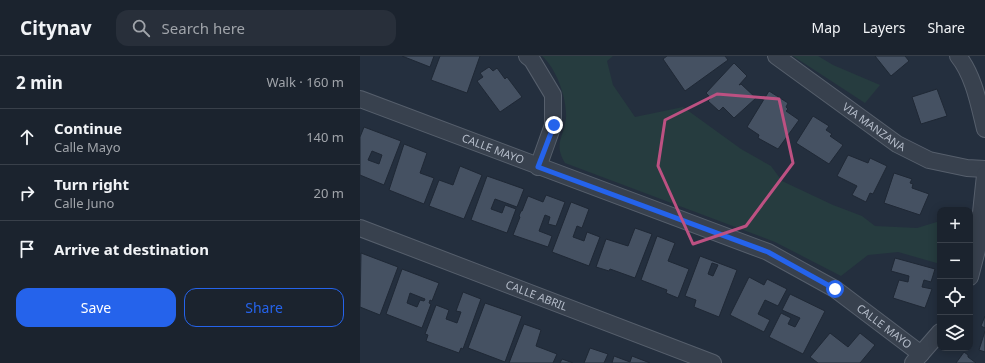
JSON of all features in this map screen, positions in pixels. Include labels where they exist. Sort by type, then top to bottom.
[{"type":"street","points":[[527,56],[532,60],[553,95],[554,125],[538,167]]},
{"type":"street","name":"VIA MANZANA","points":[[776,56],[897,144],[929,160],[967,168],[985,169]]},
{"type":"street","points":[[958,56],[964,63],[977,97],[985,129]]},
{"type":"street","name":"CALLE MAYO","points":[[360,99],[768,252],[835,289],[917,358]]},
{"type":"street","points":[[973,265],[977,250],[985,176]]},
{"type":"street","name":"CALLE ABRIL","points":[[360,228],[713,363]]},
{"type":"street","points":[[917,358],[937,335]]},
{"type":"highlighted area","points":[[717,94],[779,99],[793,163],[746,226],[693,244],[658,166],[665,120]]},
{"type":"green space","points":[[542,56],[613,56],[607,61],[613,85],[635,117],[683,107],[741,149],[771,166],[782,181],[833,205],[862,216],[875,226],[917,228],[937,222],[937,263],[898,252],[868,255],[841,276],[775,242],[565,163],[560,150],[560,140],[566,118],[565,102],[556,76]]},
{"type":"green space","points":[[793,56],[818,56],[833,65],[880,85],[865,103]]},
{"type":"building","points":[[402,56],[434,56],[430,67]]},
{"type":"building","points":[[440,56],[480,56],[467,93],[431,80]]},
{"type":"building","points":[[667,56],[725,56],[728,60],[685,91],[663,59]]},
{"type":"building","points":[[875,56],[905,56],[909,61],[891,76]]},
{"type":"building","points":[[734,63],[747,76],[739,85],[741,84],[756,98],[734,118],[723,107],[719,111],[708,101],[711,98],[706,93]]},
{"type":"building","points":[[489,67],[493,71],[497,68],[505,79],[507,77],[522,97],[500,112],[477,81],[483,77],[480,73]]},
{"type":"building","points":[[937,89],[947,116],[921,124],[912,97]]},
{"type":"building","points":[[769,91],[788,103],[786,107],[788,109],[786,111],[799,120],[778,149],[758,138],[759,135],[747,127]]},
{"type":"building","points":[[813,116],[829,126],[826,130],[832,134],[830,136],[843,145],[829,164],[796,143]]},
{"type":"building","points":[[364,127],[401,141],[384,185],[360,175],[360,137]],"holes":[[[372,151],[382,155],[379,164],[368,160]]]},
{"type":"building","points":[[404,144],[427,153],[420,173],[434,178],[424,204],[389,190]]},
{"type":"building","points":[[848,155],[868,163],[870,158],[887,166],[873,194],[870,193],[866,202],[852,195],[857,186],[837,176]]},
{"type":"building","points":[[460,166],[482,175],[464,219],[429,206],[439,180],[453,185]]},
{"type":"building","points":[[894,173],[912,179],[910,183],[913,184],[912,188],[929,194],[920,215],[884,203]]},
{"type":"building","points":[[487,176],[524,189],[517,207],[495,199],[491,209],[502,213],[505,205],[516,209],[507,233],[471,220]]},
{"type":"building","points":[[546,195],[565,202],[556,226],[548,224],[550,217],[545,215],[539,231],[552,236],[548,247],[513,235],[520,217],[519,216],[528,196],[543,202]]},
{"type":"building","points":[[571,202],[589,209],[582,228],[577,226],[573,237],[584,241],[587,232],[600,237],[589,266],[552,252]]},
{"type":"building","points":[[635,228],[652,234],[635,278],[610,269],[609,271],[596,267],[606,239],[628,246]]},
{"type":"building","points":[[657,236],[675,243],[668,261],[689,269],[678,298],[666,293],[667,290],[641,280]]},
{"type":"building","points":[[361,253],[398,267],[380,315],[360,307]]},
{"type":"building","points":[[700,256],[737,270],[719,317],[694,307],[696,300],[685,296]],"holes":[[[712,263],[718,265],[713,276],[708,274]]]},
{"type":"building","points":[[895,258],[935,269],[931,282],[924,280],[922,287],[932,289],[925,308],[893,298],[899,280],[908,282],[909,276],[891,271]]},
{"type":"building","points":[[402,269],[439,283],[432,301],[430,300],[429,303],[431,304],[422,328],[386,314]],"holes":[[[410,293],[425,299],[424,301],[420,300],[417,307],[407,303]]]},
{"type":"building","points":[[749,277],[764,285],[767,279],[787,289],[778,306],[765,300],[758,314],[770,320],[764,332],[730,315]]},
{"type":"building","points":[[463,292],[481,299],[463,349],[461,348],[459,353],[426,341],[428,335],[425,334],[436,305],[449,310],[446,319],[457,323],[461,312],[456,311]]},
{"type":"building","points":[[790,294],[825,311],[803,354],[769,337],[781,313],[791,318],[788,324],[795,327],[800,318],[782,310]]},
{"type":"building","points":[[485,303],[522,316],[505,362],[468,348]]},
{"type":"building","points":[[985,316],[985,328],[981,326]]},
{"type":"building","points":[[524,324],[541,330],[536,346],[557,354],[553,363],[509,363]]},
{"type":"building","points":[[985,331],[985,352],[979,350]]},
{"type":"building","points":[[830,333],[848,347],[860,333],[875,345],[860,363],[818,363],[810,357]]},
{"type":"building","points":[[590,348],[608,354],[604,363],[584,363]]},
{"type":"building","points":[[964,352],[968,355],[968,357],[976,363],[956,363]]},
{"type":"building","points":[[614,356],[630,362],[632,356],[650,363],[612,363]]},
{"type":"building","points":[[562,359],[573,363],[560,363]]},
{"type":"route","points":[[554,125],[538,167],[768,252],[835,289]]}]
